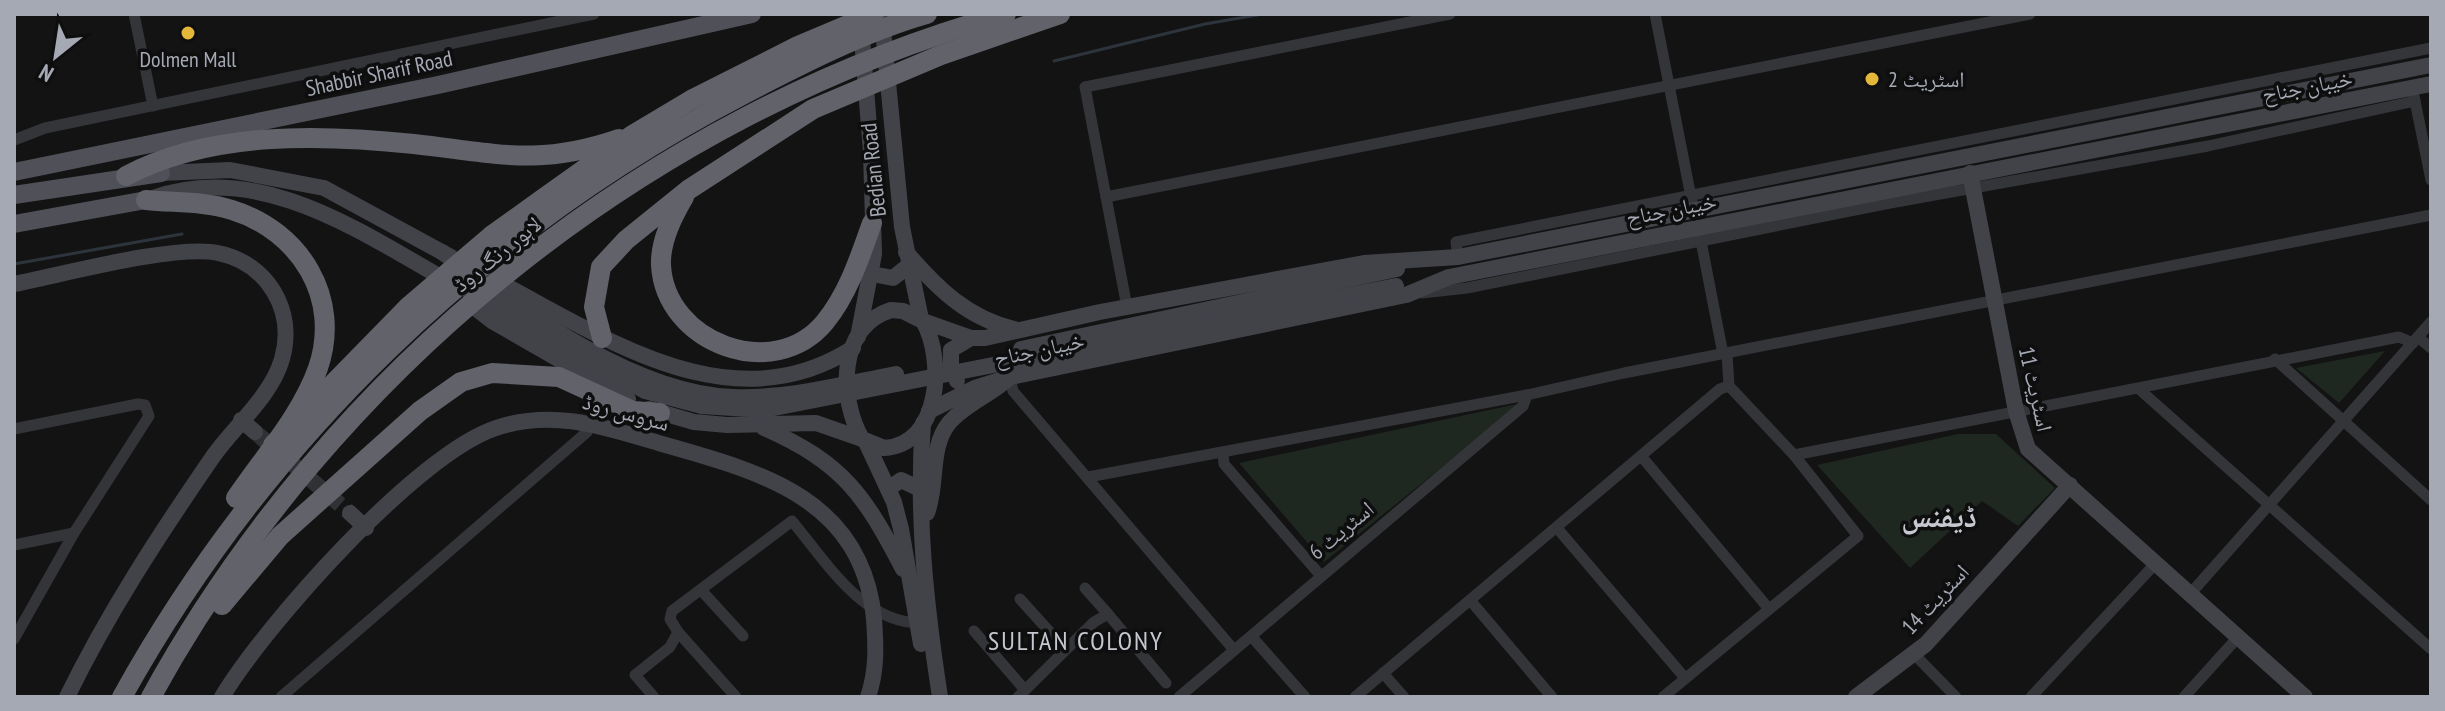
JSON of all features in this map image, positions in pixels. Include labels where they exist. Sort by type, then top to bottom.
[{"type":"highway","points":[[501,239],[634,134],[730,79],[806,53],[874,14]]},
{"type":"highway","name":"لاہور رنگ روڈ","points":[[152,697],[207,605],[286,492],[357,414],[439,334],[532,254],[703,137],[821,82],[931,36],[1006,14]]},
{"type":"highway","points":[[602,338],[594,307],[601,267],[626,240],[688,190],[813,109],[941,55],[1060,14]]},
{"type":"highway","name":"لاہور رنگ روڈ","points":[[122,697],[211,551],[258,489],[414,313],[501,239],[806,53],[924,15]]},
{"type":"highway","points":[[126,176],[146,165],[223,146],[316,136],[517,158],[568,154],[634,134]]},
{"type":"highway","points":[[161,173],[210,157],[351,139]]},
{"type":"highway","points":[[688,190],[663,245],[661,263],[667,293],[679,313],[699,333],[747,353],[794,345],[825,322],[849,284],[872,223]]},
{"type":"highway","points":[[146,200],[195,202],[247,215],[294,248],[315,278],[324,307],[323,351],[306,393],[224,516],[211,551]]},
{"type":"highway","points":[[273,445],[414,313]]},
{"type":"highway","points":[[152,697],[238,583],[280,536],[447,390],[477,376],[509,372],[559,377],[633,411],[660,413]]},
{"type":"main road","name":"Shabbir Sharif Road","points":[[14,172],[423,88],[750,14]]},
{"type":"main road","name":"Bedian Road","points":[[855,345],[872,274],[871,152],[860,14]]},
{"type":"main road","name":"Bedian Road","points":[[881,14],[906,259],[922,320]]},
{"type":"main road","name":"خیبان جناح","points":[[928,409],[1007,378],[1406,295],[1449,277],[1695,218],[2431,65]]},
{"type":"main road","name":"خیبان جناح","points":[[922,320],[971,338],[994,336],[1014,329],[1364,263],[1458,257],[1695,218],[1972,181],[2413,95],[2431,84]]},
{"type":"main road","points":[[14,195],[126,176],[230,170],[324,188],[602,338],[685,371],[756,378],[792,375],[823,366],[855,345]]},
{"type":"main road","name":"اسٹریٹ 11","points":[[1972,181],[2016,411],[2028,449],[2191,593]]},
{"type":"main road","points":[[14,224],[146,200],[174,191],[213,189],[281,198],[332,214],[632,386],[689,404],[740,410],[797,406],[1449,277]]},
{"type":"main road","points":[[14,284],[165,256],[216,252],[243,261],[265,277],[277,295],[286,335],[282,360],[260,399],[241,420],[148,554],[67,697]]},
{"type":"main road","points":[[442,252],[506,298],[636,373],[691,392],[733,397],[793,393],[951,364],[1458,257]]},
{"type":"main road","points":[[872,274],[893,278],[906,259],[950,299],[988,321],[1014,329]]},
{"type":"main road","points":[[421,267],[492,321],[614,392],[660,413],[708,423],[760,426],[816,423],[884,448],[898,446],[911,438],[928,409]]},
{"type":"main road","points":[[929,697],[923,623],[920,489],[936,365],[933,345],[922,320],[903,311],[887,311],[870,324],[855,345],[847,368],[850,411],[888,489],[901,529],[911,584],[923,623],[940,697]]},
{"type":"main road","points":[[922,521],[929,509],[938,448],[946,427],[959,414],[993,394],[1007,378],[995,375],[967,384],[958,382],[951,365],[953,346],[971,338]]},
{"type":"main road","points":[[756,378],[762,383],[828,374],[832,408],[827,413],[790,417],[777,425]]},
{"type":"main road","name":"سروس روڈ","points":[[222,697],[250,654],[310,583],[459,445],[481,433],[542,419],[589,423],[747,469],[797,493],[824,514],[847,541],[864,573],[873,608],[877,655],[868,697]]},
{"type":"main road","points":[[241,420],[255,432]]},
{"type":"main road","points":[[760,426],[803,446],[837,469],[874,516],[911,584]]},
{"type":"main road","points":[[888,489],[901,480],[920,489]]},
{"type":"main road","name":"اسٹریٹ 14","points":[[1856,697],[1914,654],[2070,485]]},
{"type":"main road","points":[[350,513],[366,528]]},
{"type":"main road","points":[[2191,593],[2305,697]]},
{"type":"street","points":[[134,14],[153,106]]},
{"type":"street","points":[[14,140],[45,128],[594,14]]},
{"type":"street","points":[[695,14],[722,21]]},
{"type":"street","points":[[1127,307],[1085,87],[1450,14]]},
{"type":"street","points":[[1655,14],[1725,353],[1729,386],[1794,455],[1858,536],[1663,697]]},
{"type":"street","points":[[1106,197],[2030,14]]},
{"type":"street","points":[[1406,295],[1467,288],[1695,218],[2431,48]]},
{"type":"street","points":[[2413,95],[2431,180]]},
{"type":"street","points":[[1088,477],[1527,395],[1725,353],[2431,215]]},
{"type":"street","points":[[2191,593],[2431,322]]},
{"type":"street","points":[[1794,455],[2399,337],[2431,348]]},
{"type":"street","points":[[2275,359],[2431,500]]},
{"type":"street","points":[[1007,378],[1013,391],[1234,650]]},
{"type":"street","points":[[1355,697],[1720,389],[1729,386]]},
{"type":"street","points":[[2139,389],[2431,649]]},
{"type":"street","name":"اسٹریٹ 6","points":[[1179,697],[1523,406],[1527,395]]},
{"type":"street","points":[[14,429],[145,405],[147,424],[74,533],[14,639]]},
{"type":"street","points":[[281,697],[587,432],[589,423]]},
{"type":"street","points":[[1223,454],[1224,464],[1321,576]]},
{"type":"street","points":[[1642,457],[1769,609]]},
{"type":"street","points":[[736,697],[678,632],[670,619],[672,611],[792,521],[849,590],[901,624],[923,623]]},
{"type":"street","points":[[1557,528],[1685,678]]},
{"type":"street","points":[[14,545],[74,533]]},
{"type":"street","points":[[2031,697],[2156,563]]},
{"type":"street","points":[[1085,588],[1166,683]]},
{"type":"street","points":[[701,590],[743,636]]},
{"type":"street","points":[[1020,599],[1065,649]]},
{"type":"street","points":[[1470,600],[1552,697]]},
{"type":"street","points":[[974,631],[1021,693],[1094,622],[1108,614]]},
{"type":"street","points":[[654,697],[635,675],[670,647],[678,632]]},
{"type":"street","points":[[2184,697],[2239,636]]},
{"type":"street","points":[[1252,637],[1305,697]]},
{"type":"street","points":[[1914,654],[1956,697]]},
{"type":"street","points":[[1383,673],[1404,697]]},
{"type":"shaded area","points":[[2385,351],[2339,403],[2296,368]]},
{"type":"shaded area","points":[[1522,403],[1324,562],[1239,463]]},
{"type":"shaded area","points":[[1958,434],[1996,434],[2055,488],[2018,526],[1982,501],[1910,568],[1817,465]]},
{"type":"waterway","points":[[1054,61],[1205,24],[1263,14]]},
{"type":"waterway","points":[[14,264],[182,234]]},
{"type":"tunnel","points":[[255,432],[350,513]]},
{"type":"place","name":"Dolmen Mall","points":[[188,33]]},
{"type":"place","name":"اسٹریٹ 2","points":[[1872,79]]},
{"type":"district","name":"ڈیفنس","points":[[1939,517]]},
{"type":"district","name":"SULTAN COLONY","points":[[1076,641]]}]
